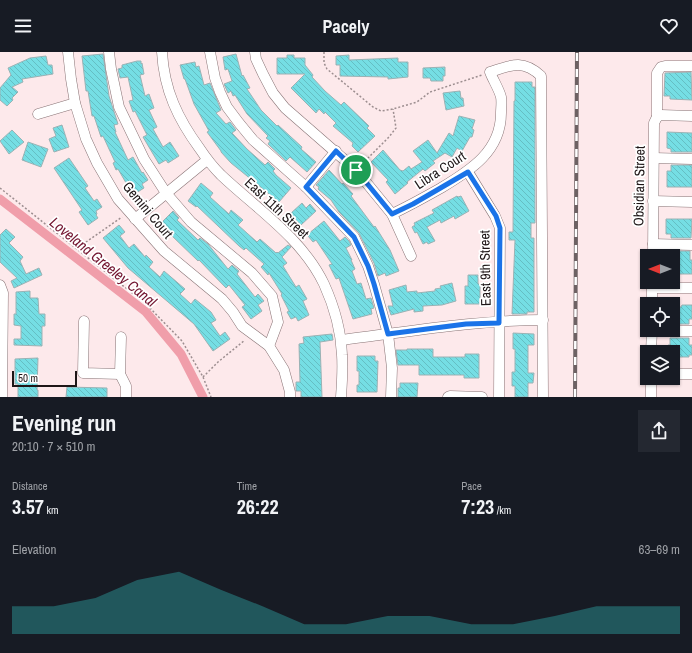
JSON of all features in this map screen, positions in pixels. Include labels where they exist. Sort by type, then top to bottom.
[{"type":"street","name":"Gemini Court","points":[[68,52],[75,103],[86,139],[97,163],[118,199],[164,251],[222,300],[233,312],[242,326],[269,346]]},
{"type":"street","points":[[109,52],[119,107],[144,159],[166,194],[191,222],[252,273],[272,296],[278,322],[269,346],[284,370],[290,397]]},
{"type":"street","name":"East 11th Street","points":[[162,52],[164,74],[170,95],[178,116],[188,133],[207,160],[220,174],[292,238],[314,267],[324,284],[331,302],[341,340],[341,397]]},
{"type":"street","points":[[210,52],[215,78],[220,92],[227,107],[239,123],[253,140],[306,187],[354,237],[368,266],[388,334],[392,368],[391,397]]},
{"type":"street","points":[[255,52],[256,59],[273,93],[286,108],[356,170],[392,214],[411,256]]},
{"type":"street","points":[[490,72],[513,64],[533,68],[541,76],[543,397]]},
{"type":"street","name":"Obsidian Street","points":[[653,249],[654,123],[656,117],[658,70],[665,66],[692,66]]},
{"type":"street","name":"Libra Court","points":[[392,214],[413,204],[468,172],[491,148],[499,133],[501,121],[501,98],[490,72]]},
{"type":"street","points":[[38,114],[75,103]]},
{"type":"street","points":[[656,117],[661,115],[692,116]]},
{"type":"street","points":[[306,187],[336,151]]},
{"type":"street","points":[[654,158],[692,159]]},
{"type":"street","points":[[132,215],[166,194],[207,160]]},
{"type":"street","name":"East 9th Street","points":[[468,172],[496,216],[500,228],[499,397]]},
{"type":"street","points":[[653,201],[692,202]]},
{"type":"street","points":[[653,244],[692,245]]},
{"type":"street","points":[[0,285],[3,293],[2,397]]},
{"type":"street","points":[[680,287],[692,288]]},
{"type":"street","points":[[341,340],[466,324],[499,323],[506,320],[543,320]]},
{"type":"street","points":[[84,322],[83,373],[120,374]]},
{"type":"street","points":[[680,331],[692,331]]},
{"type":"street","points":[[121,337],[120,374],[126,386],[126,397]]},
{"type":"street","points":[[680,374],[692,374]]},
{"type":"street","points":[[651,385],[651,397]]},
{"type":"street","points":[[448,397],[482,397]]},
{"type":"path","points":[[324,52],[324,63],[327,69],[373,107],[381,111],[417,102],[430,92],[490,72]]},
{"type":"path","points":[[356,170],[396,128],[393,109]]},
{"type":"path","points":[[0,188],[146,304],[182,341],[203,377],[211,397]]},
{"type":"path","points":[[76,249],[132,215]]},
{"type":"path","points":[[203,377],[218,362],[253,334]]},
{"type":"building","points":[[103,54],[109,96],[118,124],[114,125],[115,132],[128,160],[133,157],[142,173],[143,172],[148,180],[142,184],[144,188],[133,195],[118,169],[116,170],[113,163],[115,162],[103,136],[101,137],[94,116],[92,116],[88,91],[86,91],[82,56]]},
{"type":"building","points":[[236,54],[242,76],[243,75],[250,88],[247,89],[261,110],[302,147],[301,149],[316,162],[307,172],[290,157],[286,161],[268,144],[270,141],[266,138],[268,136],[247,114],[235,95],[233,96],[231,91],[228,93],[224,84],[232,81],[228,69],[225,70],[223,57]]},
{"type":"building","points":[[287,55],[294,55],[294,58],[305,58],[305,65],[313,75],[312,77],[325,91],[341,105],[344,102],[369,126],[367,128],[375,136],[358,152],[352,146],[353,143],[333,126],[336,123],[325,112],[324,114],[319,109],[316,113],[291,88],[305,74],[277,74],[277,58],[287,58]]},
{"type":"building","points":[[349,55],[349,60],[398,58],[398,62],[408,62],[408,77],[388,79],[388,77],[340,76],[340,65],[336,65],[336,56]]},
{"type":"building","points":[[46,56],[48,65],[52,65],[53,74],[22,79],[23,82],[12,87],[18,92],[7,106],[0,100],[0,88],[11,75],[8,68],[30,58]]},
{"type":"building","points":[[141,61],[141,64],[142,63],[144,74],[140,75],[145,96],[149,94],[154,108],[149,110],[157,127],[153,129],[163,147],[170,142],[179,156],[168,163],[166,160],[159,164],[143,137],[147,135],[135,111],[133,112],[129,101],[133,100],[128,77],[120,78],[118,69],[122,68],[122,65]]},
{"type":"building","points":[[195,62],[196,67],[199,66],[204,85],[210,83],[221,110],[216,113],[226,124],[230,122],[236,130],[232,133],[247,149],[265,165],[268,162],[275,169],[273,171],[276,175],[291,188],[279,202],[231,163],[207,132],[209,131],[194,104],[180,65]]},
{"type":"building","points":[[445,67],[445,76],[443,76],[443,81],[431,81],[430,78],[423,78],[423,68]]},
{"type":"building","points":[[691,72],[692,100],[670,99],[670,96],[664,96],[665,73]]},
{"type":"building","points":[[515,82],[532,82],[532,87],[535,87],[535,223],[531,223],[531,238],[534,238],[534,312],[527,312],[527,314],[512,314],[515,240],[509,240],[509,232],[513,232]]},
{"type":"building","points":[[460,91],[464,106],[446,110],[443,93]]},
{"type":"building","points":[[459,116],[475,120],[472,129],[474,130],[472,137],[470,137],[462,151],[457,148],[452,157],[445,153],[433,161],[435,163],[425,171],[423,169],[407,182],[408,183],[395,194],[386,182],[388,180],[371,162],[383,150],[400,170],[403,171],[409,166],[411,169],[422,162],[413,151],[428,140],[437,153],[449,133],[453,136]]},
{"type":"building","points":[[62,125],[69,147],[54,152],[49,139],[56,136],[53,128]]},
{"type":"building","points":[[12,130],[24,142],[9,154],[0,141]]},
{"type":"building","points":[[667,132],[692,133],[692,152],[671,152],[671,149],[667,148]]},
{"type":"building","points":[[28,142],[48,149],[41,167],[22,160]]},
{"type":"building","points":[[69,158],[88,186],[85,188],[94,201],[97,199],[102,207],[96,211],[98,218],[88,225],[79,212],[82,210],[54,168]]},
{"type":"building","points":[[671,165],[692,165],[692,187],[667,187],[667,171],[671,171]]},
{"type":"building","points":[[329,170],[353,194],[351,196],[374,227],[375,226],[390,250],[399,271],[386,276],[385,273],[378,276],[374,263],[359,233],[316,185]]},
{"type":"building","points":[[201,183],[213,193],[210,197],[229,214],[231,210],[243,220],[238,225],[257,242],[260,239],[276,253],[288,245],[291,247],[282,257],[287,263],[283,266],[296,287],[299,285],[307,299],[303,301],[309,315],[298,321],[296,317],[291,319],[287,312],[289,311],[281,295],[282,294],[269,273],[268,275],[261,267],[264,264],[246,248],[244,250],[239,246],[197,206],[196,207],[188,201]]},
{"type":"building","points":[[457,196],[461,196],[469,211],[455,219],[454,216],[441,223],[440,220],[427,227],[435,241],[428,244],[427,242],[423,244],[417,232],[415,233],[412,227],[415,225],[414,223],[434,213],[432,210]]},
{"type":"building","points":[[302,203],[306,208],[310,204],[316,211],[301,225],[290,214]]},
{"type":"building","points":[[173,211],[179,218],[177,220],[198,240],[200,238],[208,244],[228,269],[232,265],[239,271],[237,274],[255,297],[258,294],[264,301],[258,305],[262,311],[251,319],[242,307],[245,305],[229,285],[226,288],[199,260],[198,261],[170,234],[167,235],[162,230],[163,229],[159,225]]},
{"type":"building","points":[[666,219],[692,219],[691,238],[671,238],[671,234],[666,234]]},
{"type":"building","points":[[324,221],[340,241],[345,237],[349,241],[351,245],[346,248],[355,269],[352,271],[357,284],[361,283],[366,299],[371,298],[374,308],[371,309],[372,314],[353,319],[339,278],[336,279],[329,265],[332,264],[316,240],[313,242],[308,236],[308,234]]},
{"type":"building","points":[[119,225],[125,232],[120,236],[129,248],[134,244],[145,257],[146,255],[153,262],[149,267],[160,277],[164,271],[185,289],[180,294],[191,304],[195,299],[211,312],[216,320],[211,323],[220,336],[225,332],[230,339],[213,351],[194,324],[128,268],[103,238]]},
{"type":"building","points":[[6,229],[15,237],[9,243],[23,257],[20,261],[26,274],[39,268],[42,275],[14,288],[11,281],[17,278],[0,262],[0,235]]},
{"type":"building","points":[[680,251],[690,251],[690,260],[692,260],[692,274],[680,274]]},
{"type":"building","points":[[468,275],[478,275],[478,284],[480,284],[480,304],[465,304],[465,286],[468,286]]},
{"type":"building","points":[[452,283],[456,301],[442,305],[423,306],[423,311],[414,312],[414,309],[391,315],[388,306],[393,306],[389,290],[406,285],[407,292],[417,291],[417,293],[435,291],[435,289],[441,288],[440,286]]},
{"type":"building","points":[[30,291],[30,298],[38,298],[39,314],[45,314],[45,326],[42,326],[42,346],[14,345],[14,339],[21,339],[21,326],[14,325],[14,314],[16,314],[16,292]]},
{"type":"building","points":[[682,305],[692,305],[692,319],[689,319],[689,324],[680,324]]},
{"type":"building","points":[[513,333],[534,334],[534,345],[528,345],[528,373],[534,373],[533,383],[528,383],[528,397],[515,397],[515,386],[512,386],[512,372],[515,372]]},
{"type":"building","points":[[332,334],[333,340],[320,342],[322,397],[301,397],[301,391],[296,391],[296,382],[300,382],[299,344],[304,343],[303,337]]},
{"type":"building","points":[[670,338],[689,338],[689,345],[692,345],[692,355],[689,355],[689,357],[680,357],[680,345],[670,345]]},
{"type":"building","points":[[433,349],[433,357],[465,357],[465,354],[479,354],[479,378],[464,378],[464,375],[419,375],[419,365],[398,365],[396,350]]},
{"type":"building","points":[[357,356],[375,356],[375,361],[378,361],[377,392],[357,392],[357,385],[359,385],[359,371],[357,371]]},
{"type":"building","points":[[38,358],[38,397],[18,397],[18,384],[15,384],[15,359]]},
{"type":"building","points":[[400,383],[418,383],[417,397],[398,397],[398,388],[400,388]]},
{"type":"building","points":[[67,387],[107,388],[107,397],[66,397]]},
{"type":"waterway","name":"Loveland Greeley Canal","points":[[0,199],[146,312],[181,354],[203,397]]},
{"type":"railway","points":[[575,397],[577,52]]},
{"type":"route","points":[[336,151],[356,170],[392,214],[413,204],[468,172],[496,216],[500,228],[499,323],[466,324],[388,334],[368,266],[354,237],[328,208],[306,187],[336,151]]}]
